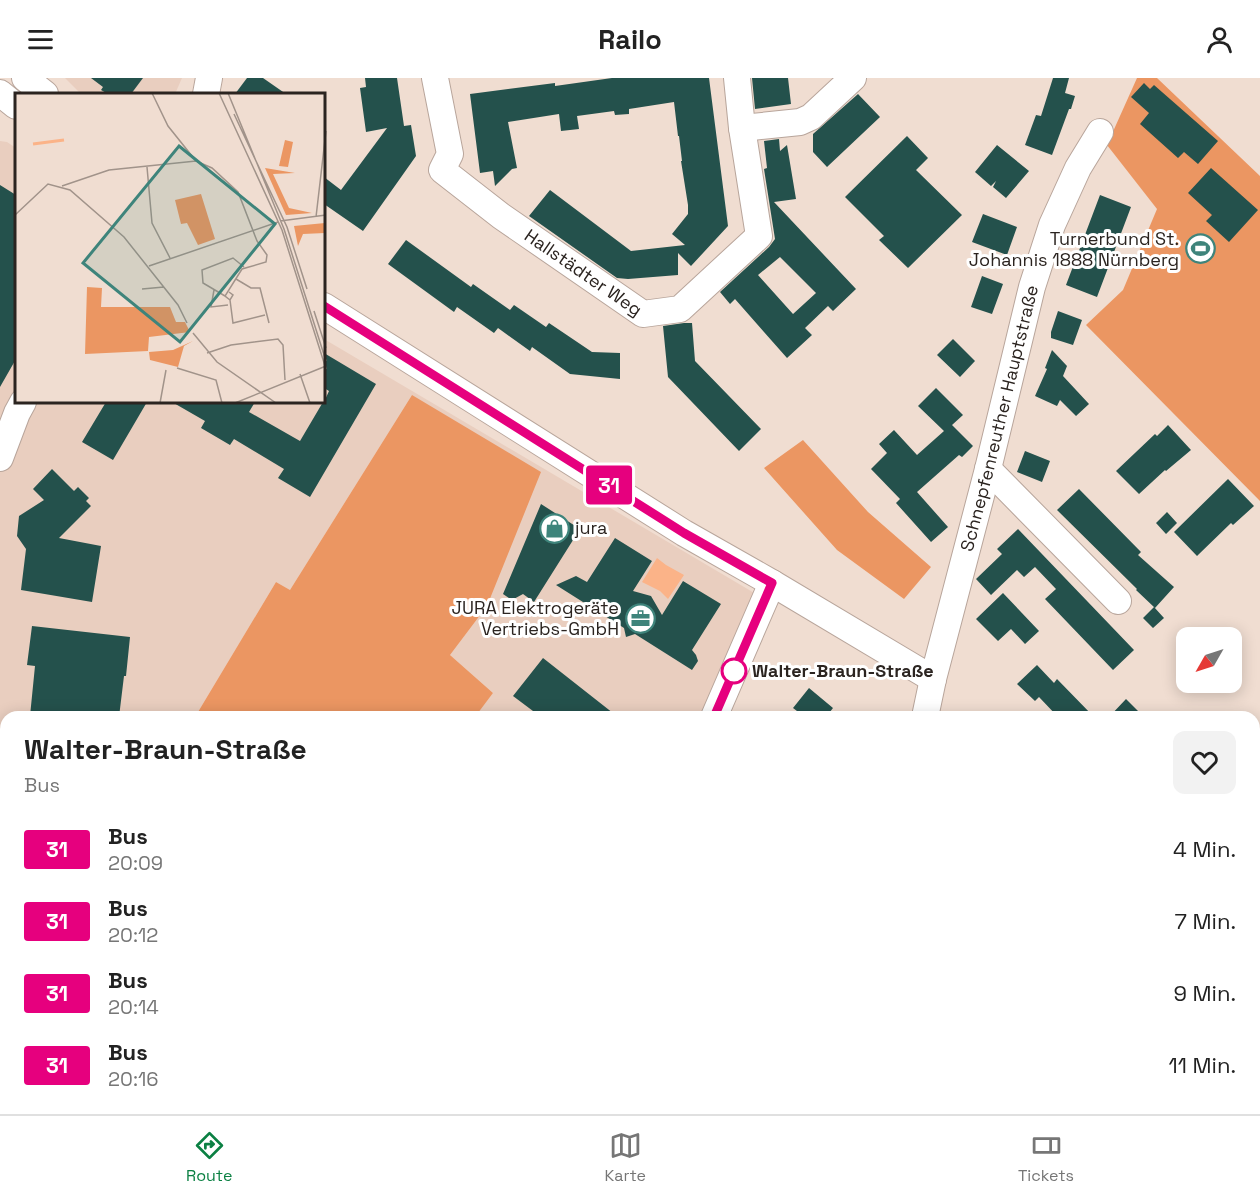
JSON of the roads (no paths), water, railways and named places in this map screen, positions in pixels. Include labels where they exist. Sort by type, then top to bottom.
[{"type":"street","points":[[25,78],[44,93]]},
{"type":"street","points":[[206,93],[209,78]]},
{"type":"street","name":"Hallstädter Weg","points":[[435,78],[450,154],[442,170],[501,216],[643,314],[680,309],[759,236],[742,128],[737,78]]},
{"type":"street","points":[[742,128],[800,122],[811,117],[852,78]]},
{"type":"street","points":[[0,93],[15,105]]},
{"type":"street","name":"Schnepfenreuther Hauptstraße","points":[[926,711],[1032,287],[1052,225],[1078,168],[1100,132]]},
{"type":"street","points":[[326,307],[684,533],[933,679]]},
{"type":"street","points":[[0,458],[22,404]]},
{"type":"street","points":[[988,469],[1118,601]]},
{"type":"street","points":[[717,711],[772,583]]},
{"type":"place","name":"Turnerbund St. Johannis 1888 Nürnberg","points":[[1200,249]]},
{"type":"place","name":"jura","points":[[554,528]]},
{"type":"place","name":"JURA Elektrogeräte Vertriebs-GmbH","points":[[640,618]]},
{"type":"place","name":"Walter-Braun-Straße","points":[[734,671]]}]
